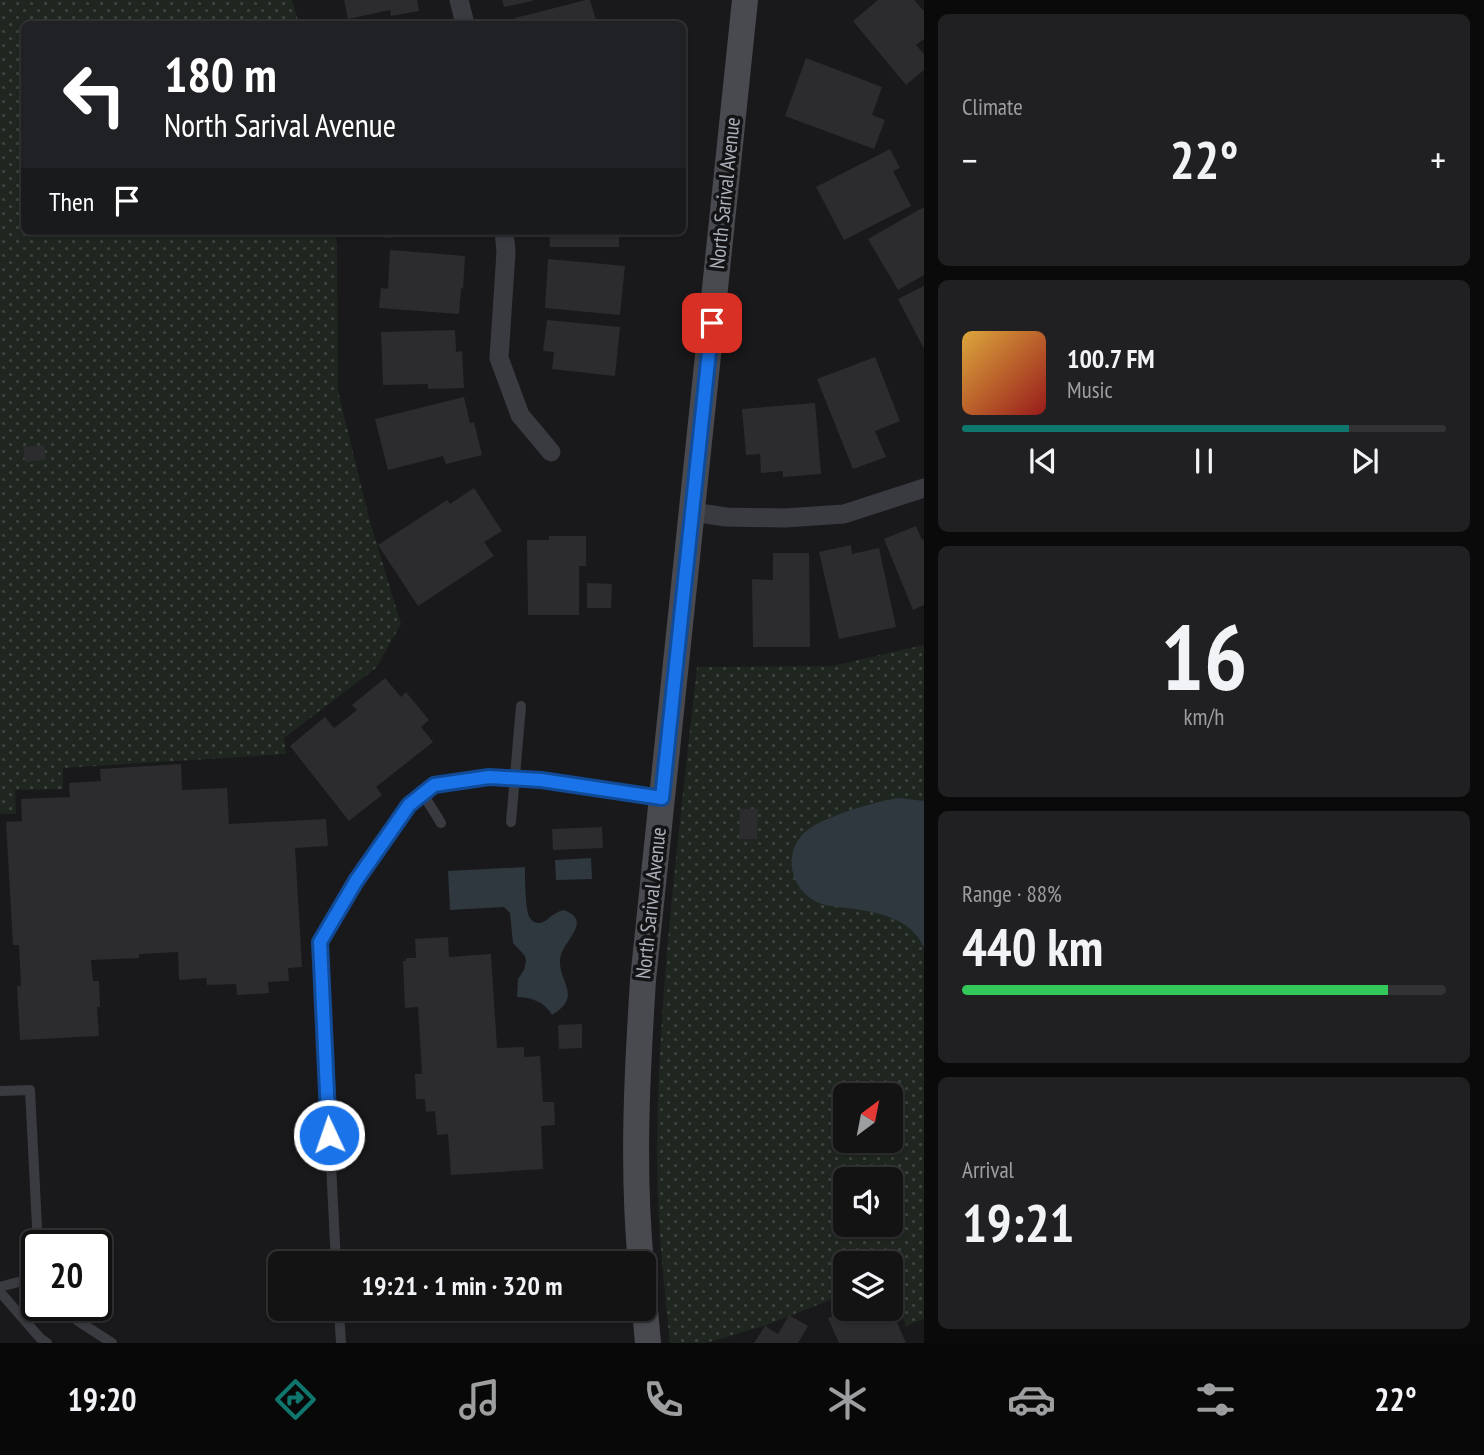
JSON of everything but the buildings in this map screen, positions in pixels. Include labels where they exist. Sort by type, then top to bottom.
[{"type":"street","points":[[459,0],[464,21]]},
{"type":"street","name":"North Sarival Avenue","points":[[640,1251],[636,1184],[636,1089],[643,980],[745,0]]},
{"type":"street","points":[[504,235],[506,252],[499,358],[520,415],[551,452]]},
{"type":"street","points":[[692,512],[785,518],[844,514],[924,488]]},
{"type":"street","points":[[646,1321],[648,1343]]},
{"type":"lane","points":[[511,822],[521,706]]},
{"type":"lane","points":[[335,1251],[320,942],[387,834],[409,805],[434,785],[489,777],[541,780],[662,798]]},
{"type":"lane","points":[[423,794],[441,823]]},
{"type":"lane","points":[[0,1091],[30,1090],[37,1230]]},
{"type":"lane","points":[[21,1283],[0,1290],[47,1343]]},
{"type":"lane","points":[[78,1321],[112,1343]]},
{"type":"lane","points":[[340,1321],[341,1343]]},
{"type":"shaded area","points":[[0,0],[292,0],[298,21],[21,21],[21,235],[336,235],[338,391],[369,518],[401,624],[376,668],[284,738],[286,754],[63,768],[63,789],[15,790],[16,814],[0,814]]},
{"type":"shaded area","points":[[924,645],[924,1319],[906,1326],[903,1318],[903,1251],[833,1251],[833,1299],[767,1325],[706,1343],[670,1343],[658,1192],[659,1082],[671,904],[697,667],[832,666]]},
{"type":"shaded area","points":[[899,798],[924,801],[924,948],[911,929],[892,918],[815,901],[800,888],[792,870],[793,851],[797,841],[812,827],[849,811]]},
{"type":"shaded area","points":[[591,858],[592,879],[556,880],[555,860]]},
{"type":"shaded area","points":[[525,867],[527,908],[532,920],[542,923],[564,910],[576,920],[574,933],[561,954],[560,961],[568,995],[566,1002],[552,1015],[537,1001],[517,997],[518,979],[526,961],[525,956],[513,943],[510,913],[504,907],[450,910],[448,871]]},
{"type":"route","points":[[329,1135],[320,942],[356,881],[409,805],[434,785],[489,777],[541,780],[662,798],[712,323]]}]
